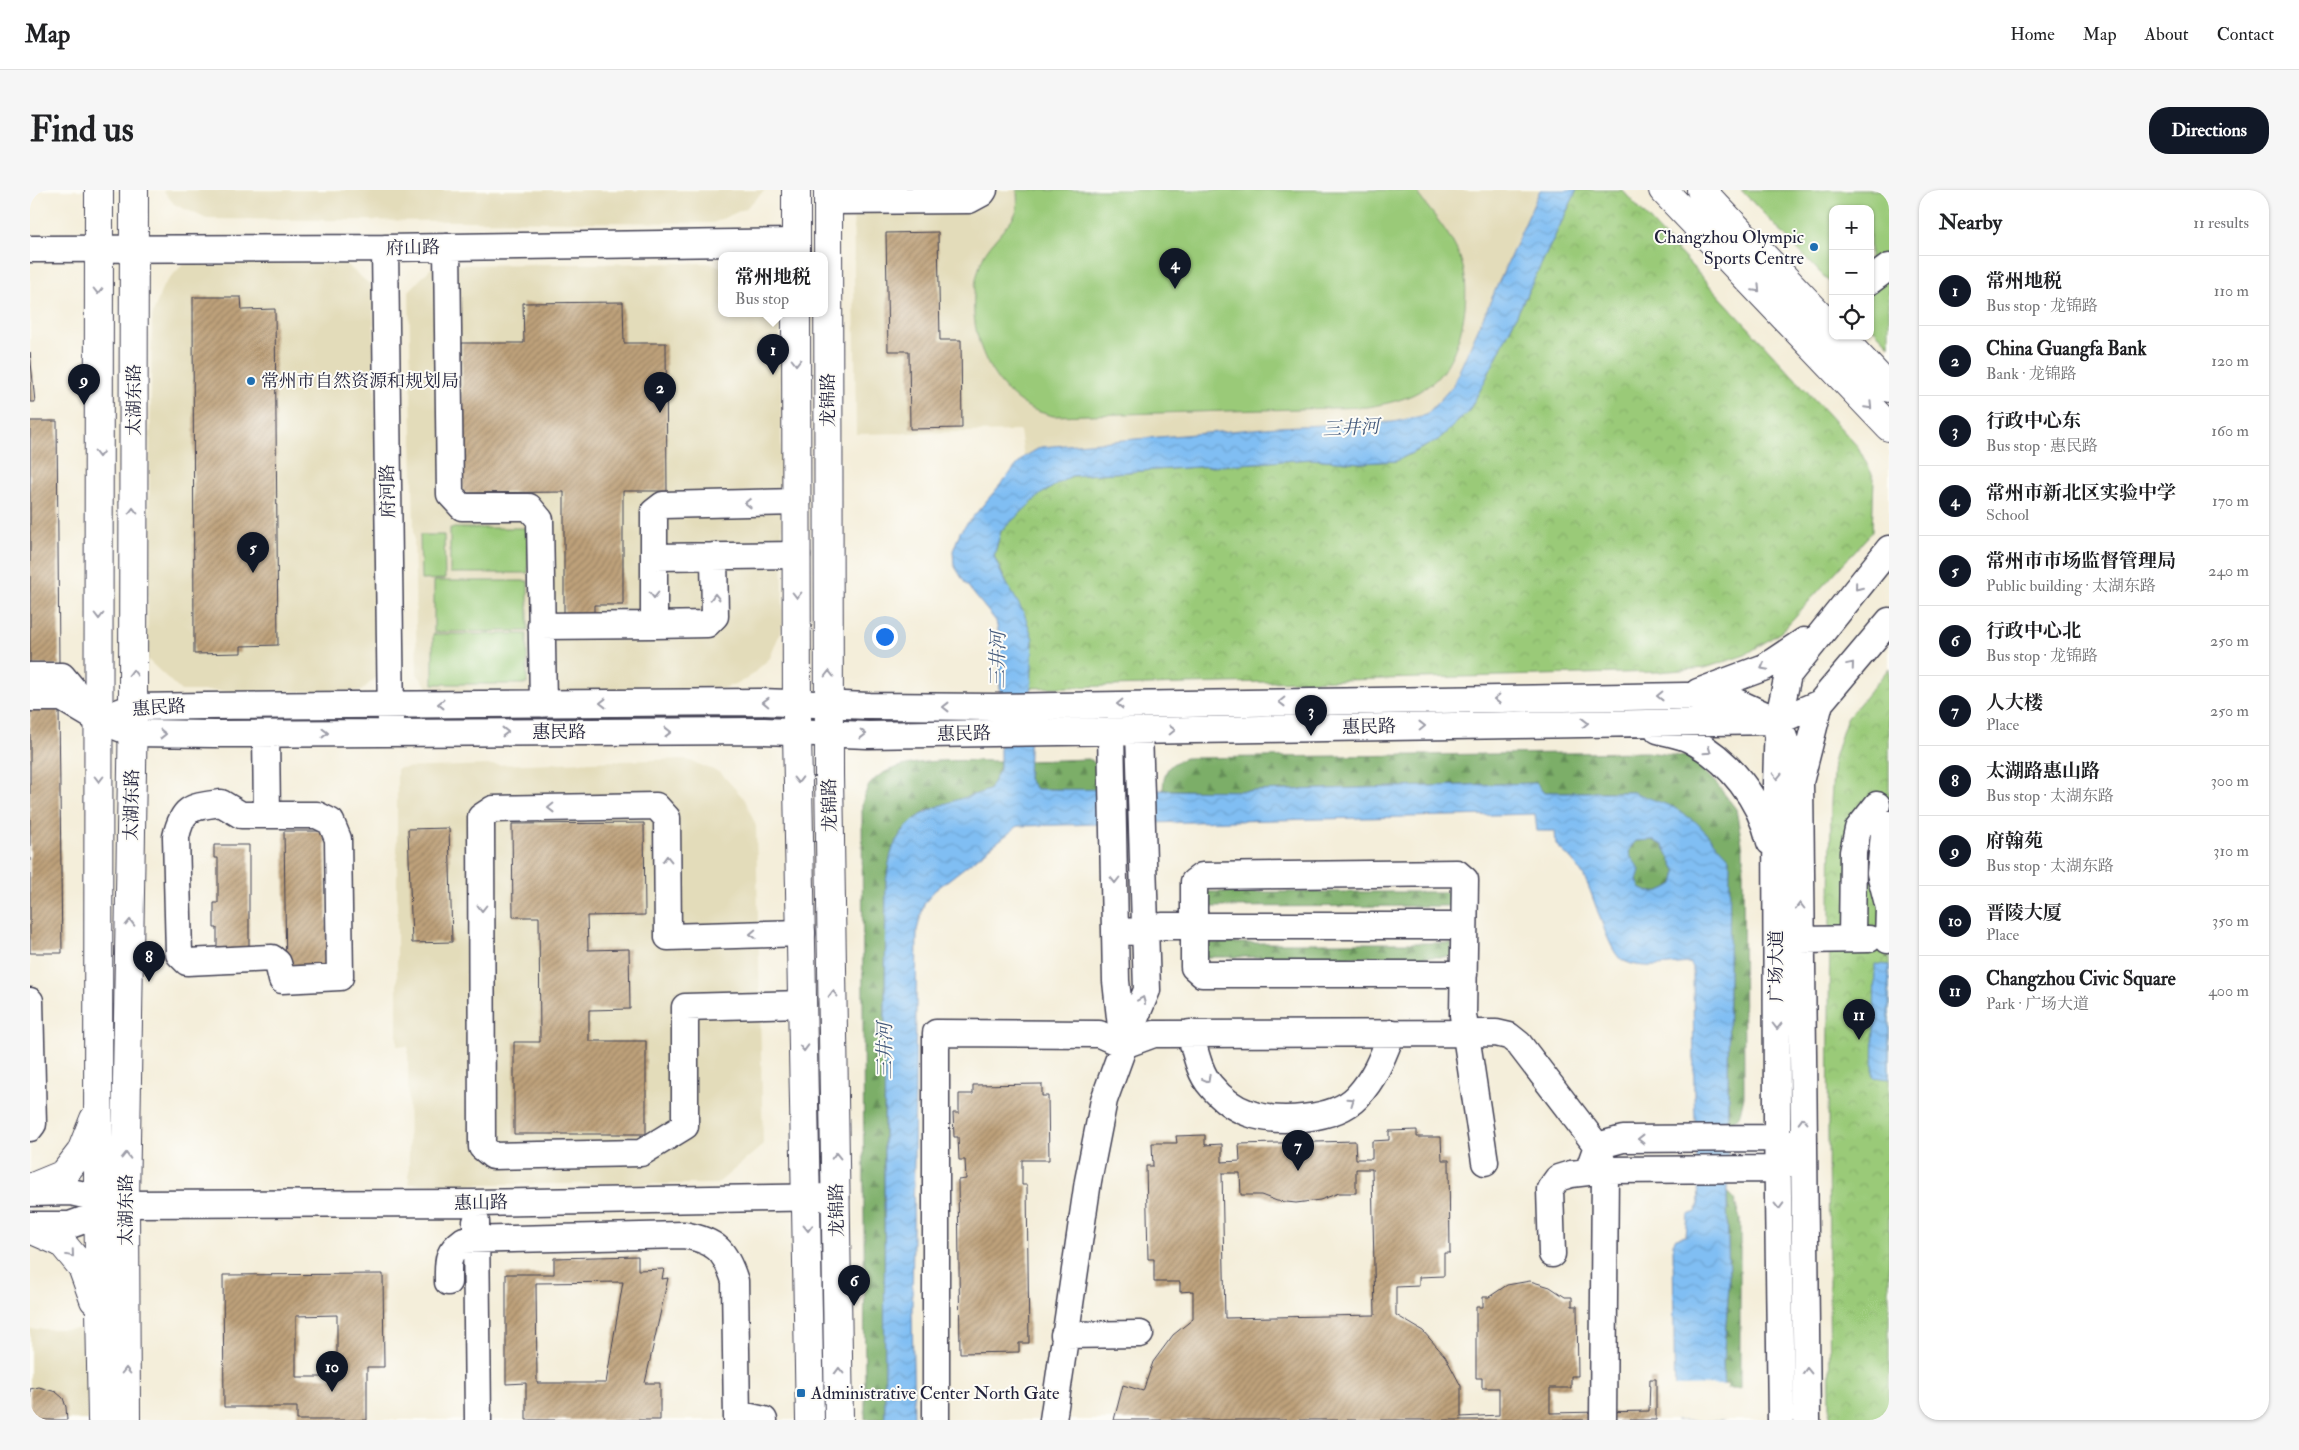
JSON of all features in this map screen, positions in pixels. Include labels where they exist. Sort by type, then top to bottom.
[{"type":"main road","name":"太湖东路","points":[[99,190],[98,1207],[102,1420]]},
{"type":"main road","name":"太湖东路","points":[[126,1420],[125,1204],[133,734],[134,190]]},
{"type":"main road","points":[[796,190],[796,249]]},
{"type":"main road","points":[[1663,190],[1889,427]]},
{"type":"main road","points":[[1701,190],[1829,320]]},
{"type":"main road","name":"龙锦路","points":[[828,195],[829,733],[840,1420]]},
{"type":"main road","name":"龙锦路","points":[[796,317],[797,732],[810,1420]]},
{"type":"main road","points":[[1847,340],[1889,388]]},
{"type":"main road","points":[[30,1188],[64,1174],[81,1152],[99,1106]]},
{"type":"main road","points":[[30,1229],[62,1243],[82,1267],[100,1315]]},
{"type":"street","points":[[828,195],[969,200],[984,190]]},
{"type":"street","name":"府山路","points":[[30,249],[447,247],[796,249]]},
{"type":"street","points":[[447,247],[450,494],[462,507],[529,506],[540,520],[543,704]]},
{"type":"street","name":"府河路","points":[[385,248],[391,733]]},
{"type":"street","points":[[1874,278],[1889,267]]},
{"type":"street","points":[[434,383],[434,314],[448,284]]},
{"type":"street","points":[[654,625],[654,512],[663,504],[797,502]]},
{"type":"street","name":"广场大道","points":[[1781,1420],[1776,871],[1778,721],[1788,675],[1889,549]]},
{"type":"street","points":[[654,557],[797,555]]},
{"type":"street","points":[[542,626],[707,624],[715,616],[714,556]]},
{"type":"street","points":[[1686,696],[1765,667],[1833,619]]},
{"type":"street","name":"广场大道","points":[[1807,1420],[1800,940],[1800,782],[1820,702],[1889,621]]},
{"type":"street","points":[[30,676],[62,676],[99,720]]},
{"type":"street","name":"惠民路","points":[[99,720],[133,707],[543,704],[797,704],[994,707],[1686,696],[1730,699],[1778,721]]},
{"type":"street","points":[[30,698],[62,698],[99,720]]},
{"type":"street","name":"惠民路","points":[[99,720],[133,734],[994,733],[1778,721],[1820,702]]},
{"type":"street","points":[[1778,721],[1800,782]]},
{"type":"street","points":[[1630,722],[1690,739],[1722,760],[1750,793],[1767,831],[1776,871]]},
{"type":"street","points":[[1053,1420],[1088,1181],[1104,1100],[1147,990],[1139,730]]},
{"type":"street","points":[[1111,731],[1116,981],[1124,1045]]},
{"type":"street","points":[[266,734],[267,815]]},
{"type":"street","points":[[221,803],[241,815],[267,815],[317,814],[331,822],[338,839],[340,977],[282,980],[278,963],[272,958],[187,962],[179,954],[176,837],[180,819],[192,807],[221,803]]},
{"type":"street","points":[[802,933],[668,937],[666,818],[656,806],[493,809],[481,817],[482,1147],[493,1156],[641,1154],[686,1126],[685,1007],[803,1004]]},
{"type":"street","points":[[1800,940],[1889,940],[1889,908],[1880,873],[1884,834],[1883,815],[1858,828],[1853,852],[1852,939]]},
{"type":"street","points":[[1464,974],[1202,974],[1194,967],[1194,882],[1202,876],[1457,873],[1465,880],[1464,1033],[1485,1162]]},
{"type":"street","points":[[1115,932],[1145,931],[1162,926],[1464,926]]},
{"type":"street","points":[[30,1002],[33,1115],[33,1124],[30,1128]]},
{"type":"street","points":[[936,1420],[936,1033],[1099,1034],[1124,1045],[1154,1034],[1190,1033],[1496,1033],[1509,1036],[1519,1044],[1597,1146],[1596,1172],[1603,1420]]},
{"type":"street","points":[[1190,1033],[1199,1065],[1209,1085],[1228,1104],[1248,1114],[1268,1117],[1315,1117],[1334,1112],[1357,1098],[1378,1070],[1392,1033]]},
{"type":"street","points":[[1552,1254],[1550,1189],[1558,1178],[1571,1174],[1596,1172],[1778,1170],[1804,1153],[1778,1138],[1623,1139],[1597,1146]]},
{"type":"street","name":"惠山路","points":[[30,1192],[71,1192],[98,1207],[125,1204],[476,1203],[836,1197]]},
{"type":"street","points":[[476,1203],[478,1420]]},
{"type":"street","points":[[30,1225],[70,1225],[98,1207]]},
{"type":"street","points":[[448,1282],[448,1260],[453,1248],[464,1240],[684,1235],[704,1238],[719,1247],[729,1264],[735,1280],[737,1417],[764,1420]]},
{"type":"street","points":[[1064,1335],[1140,1334]]},
{"type":"shaded area","points":[[163,190],[765,190],[746,208],[713,223],[207,219],[174,204]]},
{"type":"shaded area","points":[[853,190],[1540,190],[1452,387],[1426,415],[1393,422],[1277,427],[1041,447],[1024,457],[1020,431],[856,434]]},
{"type":"shaded area","points":[[209,257],[342,261],[373,287],[380,674],[361,691],[181,691],[147,659],[152,316],[163,286],[183,264]]},
{"type":"shaded area","points":[[709,263],[718,266],[718,317],[780,317],[783,625],[770,658],[747,679],[722,689],[691,693],[432,692],[417,674],[409,291],[434,265]]},
{"type":"shaded area","points":[[685,759],[721,773],[745,800],[756,826],[763,1145],[717,1184],[409,1184],[408,1046],[397,1046],[397,768]]},
{"type":"shaded area","points":[[30,1329],[88,1329],[88,1420],[30,1420]]},
{"type":"green space","points":[[1017,190],[1419,190],[1419,196],[1439,221],[1456,248],[1463,267],[1466,298],[1460,334],[1447,366],[1437,379],[1425,388],[1404,398],[1368,407],[1053,416],[1025,405],[1009,392],[995,376],[985,358],[978,338],[974,317],[974,295],[977,275],[987,250],[1016,213]]},
{"type":"green space","points":[[1577,190],[1622,190],[1858,447],[1874,478],[1872,532],[1781,632],[1745,655],[1705,668],[1658,672],[1030,688],[1033,639],[994,556],[1001,531],[1041,494],[1071,476],[1311,459],[1361,463],[1396,461],[1438,440],[1468,412],[1484,383]]},
{"type":"green space","name":"Changzhou Olympic Sports Centre","points":[[1741,190],[1889,190],[1889,345],[1874,329],[1874,205],[1829,205],[1829,282]]},
{"type":"green space","points":[[450,528],[528,528],[528,573],[450,573]]},
{"type":"green space","points":[[420,535],[444,535],[445,579],[421,580]]},
{"type":"green space","points":[[434,581],[528,581],[528,631],[434,632]]},
{"type":"green space","points":[[433,634],[527,634],[527,684],[433,684]]},
{"type":"green space","points":[[1889,668],[1889,1420],[1830,1420],[1828,1131],[1831,802],[1834,758],[1846,720]]},
{"type":"green space","points":[[1646,752],[1690,757],[1716,783],[1736,809],[1743,849],[1744,1096],[1740,1114],[1728,1127],[1729,951],[1633,792],[1543,792],[1536,783],[1255,791],[1163,790],[1164,778],[1168,769],[1186,758]]},
{"type":"green space","points":[[1089,759],[1096,764],[1100,790],[1036,789],[1028,779],[1028,761]]},
{"type":"green space","points":[[1000,761],[1000,769],[989,790],[925,811],[893,848],[886,882],[885,1419],[865,1419],[862,804],[866,790],[871,783],[882,774],[896,768],[931,762]]},
{"type":"green space","points":[[1652,840],[1663,845],[1677,872],[1674,884],[1662,890],[1649,892],[1640,888],[1637,880],[1639,870],[1629,853],[1636,841]]},
{"type":"green space","points":[[1205,892],[1452,892],[1452,906],[1205,907]]},
{"type":"green space","points":[[1204,943],[1452,943],[1451,957],[1204,957]]},
{"type":"green space","points":[[1727,1192],[1734,1199],[1740,1219],[1740,1388],[1726,1388],[1723,1383],[1729,1285]]},
{"type":"water","name":"三井河","points":[[1540,190],[1577,190],[1484,383],[1468,412],[1438,440],[1396,461],[1361,463],[1311,459],[1071,476],[1041,494],[1001,531],[994,556],[1003,577],[1024,613],[1033,639],[1028,779],[1036,789],[1255,791],[1536,783],[1543,792],[1633,792],[1673,807],[1696,822],[1730,858],[1727,1202],[1729,1285],[1723,1360],[1724,1420],[1675,1420],[1673,1243],[1676,1238],[1686,1236],[1688,1215],[1696,1212],[1699,1205],[1694,1095],[1693,967],[1690,963],[1647,966],[1622,960],[1617,955],[1606,935],[1588,885],[1581,872],[1556,845],[1555,831],[1537,831],[1535,814],[1018,826],[934,891],[924,904],[917,930],[912,1309],[914,1420],[885,1420],[884,1151],[886,882],[889,865],[893,848],[900,835],[910,824],[934,808],[989,790],[1000,769],[1000,640],[996,621],[965,583],[954,565],[953,551],[960,532],[1024,457],[1041,447],[1277,427],[1393,422],[1426,415],[1452,387]],"holes":[[[1652,840],[1663,845],[1677,872],[1674,884],[1657,892],[1649,892],[1640,888],[1637,880],[1640,870],[1629,853],[1636,841]]]},
{"type":"water","points":[[1875,964],[1889,965],[1889,1079],[1873,1077]]},
{"type":"pier","points":[[1726,1385],[1726,1420],[1673,1420],[1673,1386]]},
{"type":"building","points":[[938,232],[940,340],[961,340],[962,428],[910,429],[909,351],[888,351],[886,233]]},
{"type":"building","points":[[193,297],[241,297],[242,310],[275,309],[278,645],[241,646],[241,653],[194,654]]},
{"type":"building","points":[[623,302],[624,343],[666,343],[667,491],[623,491],[623,605],[594,605],[594,616],[564,616],[564,492],[463,493],[462,343],[524,343],[523,303]]},
{"type":"building","points":[[30,352],[35,402],[30,402]]},
{"type":"building","points":[[30,421],[57,421],[59,665],[30,665]]},
{"type":"building","points":[[30,709],[59,709],[62,953],[30,953]]},
{"type":"building","points":[[644,823],[645,915],[587,916],[588,950],[629,949],[630,1009],[589,1010],[589,1041],[646,1041],[646,1134],[514,1134],[514,1042],[540,1042],[539,917],[513,917],[512,824]]},
{"type":"building","points":[[449,828],[452,942],[412,943],[408,829]]},
{"type":"building","points":[[284,831],[325,831],[328,974],[286,974]]},
{"type":"building","points":[[214,845],[249,845],[249,955],[217,955],[217,928],[214,928],[214,903],[218,903],[218,858],[214,858]]},
{"type":"building","points":[[1042,1084],[1042,1096],[1048,1096],[1049,1160],[1022,1160],[1022,1185],[1027,1185],[1029,1343],[1019,1343],[1019,1352],[960,1353],[958,1180],[966,1179],[965,1160],[959,1160],[958,1137],[954,1137],[953,1113],[959,1113],[959,1094],[973,1094],[973,1085]]},
{"type":"building","points":[[1417,1130],[1417,1137],[1441,1137],[1442,1160],[1449,1160],[1450,1253],[1444,1253],[1444,1276],[1419,1277],[1419,1286],[1396,1287],[1396,1315],[1423,1331],[1445,1356],[1461,1386],[1461,1417],[1499,1415],[1499,1388],[1482,1388],[1482,1378],[1476,1378],[1476,1307],[1483,1307],[1483,1297],[1489,1297],[1507,1285],[1530,1281],[1550,1287],[1565,1297],[1572,1297],[1572,1306],[1577,1306],[1578,1376],[1571,1376],[1571,1388],[1550,1388],[1550,1413],[1649,1411],[1650,1379],[1656,1379],[1656,1420],[1114,1420],[1123,1385],[1143,1391],[1153,1362],[1173,1335],[1193,1319],[1193,1291],[1180,1292],[1180,1282],[1154,1282],[1154,1259],[1148,1259],[1146,1166],[1153,1166],[1152,1143],[1177,1143],[1176,1136],[1205,1135],[1205,1145],[1222,1144],[1222,1162],[1240,1161],[1239,1144],[1355,1141],[1356,1159],[1372,1159],[1372,1141],[1389,1140],[1389,1131]],"holes":[[[1356,1169],[1372,1169],[1375,1315],[1225,1318],[1222,1173],[1240,1173],[1241,1195],[1261,1195],[1277,1201],[1296,1203],[1320,1200],[1339,1193],[1356,1193]]]},
{"type":"building","points":[[638,1256],[638,1270],[664,1269],[662,1279],[668,1278],[645,1383],[660,1383],[660,1420],[526,1420],[526,1383],[506,1384],[506,1274],[554,1274],[554,1258]],"holes":[[[623,1282],[606,1383],[537,1383],[536,1283]]]},
{"type":"building","points":[[383,1274],[384,1367],[367,1367],[367,1420],[297,1420],[297,1407],[224,1407],[223,1275]],"holes":[[[337,1315],[337,1377],[296,1377],[296,1316]]]},
{"type":"building","points":[[39,1387],[56,1392],[63,1398],[67,1420],[30,1420],[30,1389]]},
{"type":"place","name":"Changzhou Olympic Sports Centre","points":[[1814,247]]},
{"type":"place","name":"常州市新北区实验中学","points":[[1175,289]]},
{"type":"place","name":"常州地税","points":[[773,375]]},
{"type":"place","name":"常州市自然资源和规划局","points":[[251,381]]},
{"type":"place","name":"府翰苑","points":[[84,405]]},
{"type":"place","name":"China Guangfa Bank","points":[[660,413]]},
{"type":"place","name":"常州市市场监督管理局","points":[[253,573]]},
{"type":"place","name":"行政中心东","points":[[1311,736]]},
{"type":"place","name":"太湖路惠山路","points":[[149,982]]},
{"type":"place","name":"Changzhou Civic Square","points":[[1859,1040]]},
{"type":"place","name":"人大楼","points":[[1298,1171]]},
{"type":"place","name":"行政中心北","points":[[854,1306]]},
{"type":"place","name":"晋陵大厦","points":[[332,1392]]},
{"type":"place","name":"Administrative Center North Gate","points":[[801,1393]]}]
